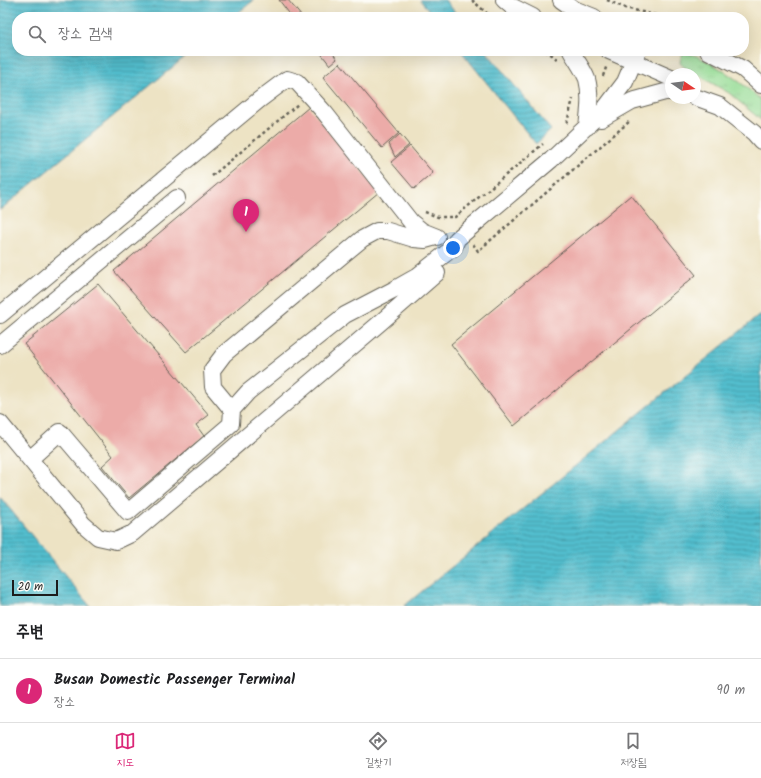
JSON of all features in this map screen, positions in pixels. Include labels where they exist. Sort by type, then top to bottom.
[{"type":"street","points":[[504,0],[511,6],[523,12]]},
{"type":"street","points":[[561,0],[582,12]]},
{"type":"street","points":[[609,56],[636,56],[665,74]]},
{"type":"street","points":[[30,459],[60,432],[128,512],[231,424],[232,410],[248,392],[345,314],[416,277],[458,239],[551,160],[603,111],[626,82],[636,56]]},
{"type":"street","points":[[718,56],[743,69],[761,85]]},
{"type":"street","points":[[567,58],[579,64],[586,78],[590,108],[587,127]]},
{"type":"street","points":[[0,315],[259,100],[287,80],[297,82],[325,113],[412,222],[422,231],[438,236],[458,239]]},
{"type":"street","points":[[587,127],[632,100],[665,92]]},
{"type":"street","points":[[701,95],[720,106],[754,133],[761,141]]},
{"type":"street","points":[[701,99],[720,106]]},
{"type":"street","points":[[0,345],[177,198]]},
{"type":"street","points":[[232,410],[212,387],[212,370],[224,354],[367,236],[377,231],[388,231],[414,239],[425,240],[438,236]]},
{"type":"street","points":[[0,423],[83,524],[98,537],[116,541],[133,533],[441,270],[446,265],[458,239]]},
{"type":"path","points":[[472,0],[485,12]]},
{"type":"path","points":[[607,0],[625,8],[642,12]]},
{"type":"path","points":[[557,56],[567,58]]},
{"type":"path","points":[[603,76],[609,56]]},
{"type":"path","points":[[563,126],[567,122],[574,94]]},
{"type":"path","points":[[212,176],[298,104]]},
{"type":"path","points":[[454,217],[458,239],[478,251],[631,121]]},
{"type":"path","points":[[421,207],[425,212],[438,217],[454,217],[543,144]]},
{"type":"green space","points":[[682,56],[697,56],[726,73],[744,86],[761,100],[761,120],[729,93],[701,77],[701,68],[686,68],[680,63]]},
{"type":"water","points":[[0,0],[254,0],[239,12],[12,12],[12,56],[186,56],[0,210]]},
{"type":"water","points":[[420,0],[445,0],[455,12],[430,12]]},
{"type":"water","points":[[465,56],[490,56],[551,130],[536,144]]},
{"type":"water","points":[[761,314],[761,606],[404,606]]},
{"type":"water","points":[[0,497],[90,606],[0,606]]},
{"type":"building","points":[[279,0],[288,0],[298,12],[288,12]]},
{"type":"building","points":[[323,56],[335,56],[337,59],[330,65]]},
{"type":"building","points":[[340,63],[399,133],[382,148],[323,77]]},
{"type":"building","points":[[309,107],[379,192],[186,352],[114,271]]},
{"type":"building","points":[[400,134],[409,145],[395,157],[389,144]]},
{"type":"building","points":[[410,146],[433,173],[414,189],[391,162]]},
{"type":"building","points":[[631,195],[696,275],[514,426],[451,344]]},
{"type":"building","points":[[98,284],[209,415],[196,425],[204,436],[129,498],[102,466],[113,456],[24,344]]},
{"type":"place","name":"Busan Domestic Passenger Terminal","points":[[246,232]]}]
